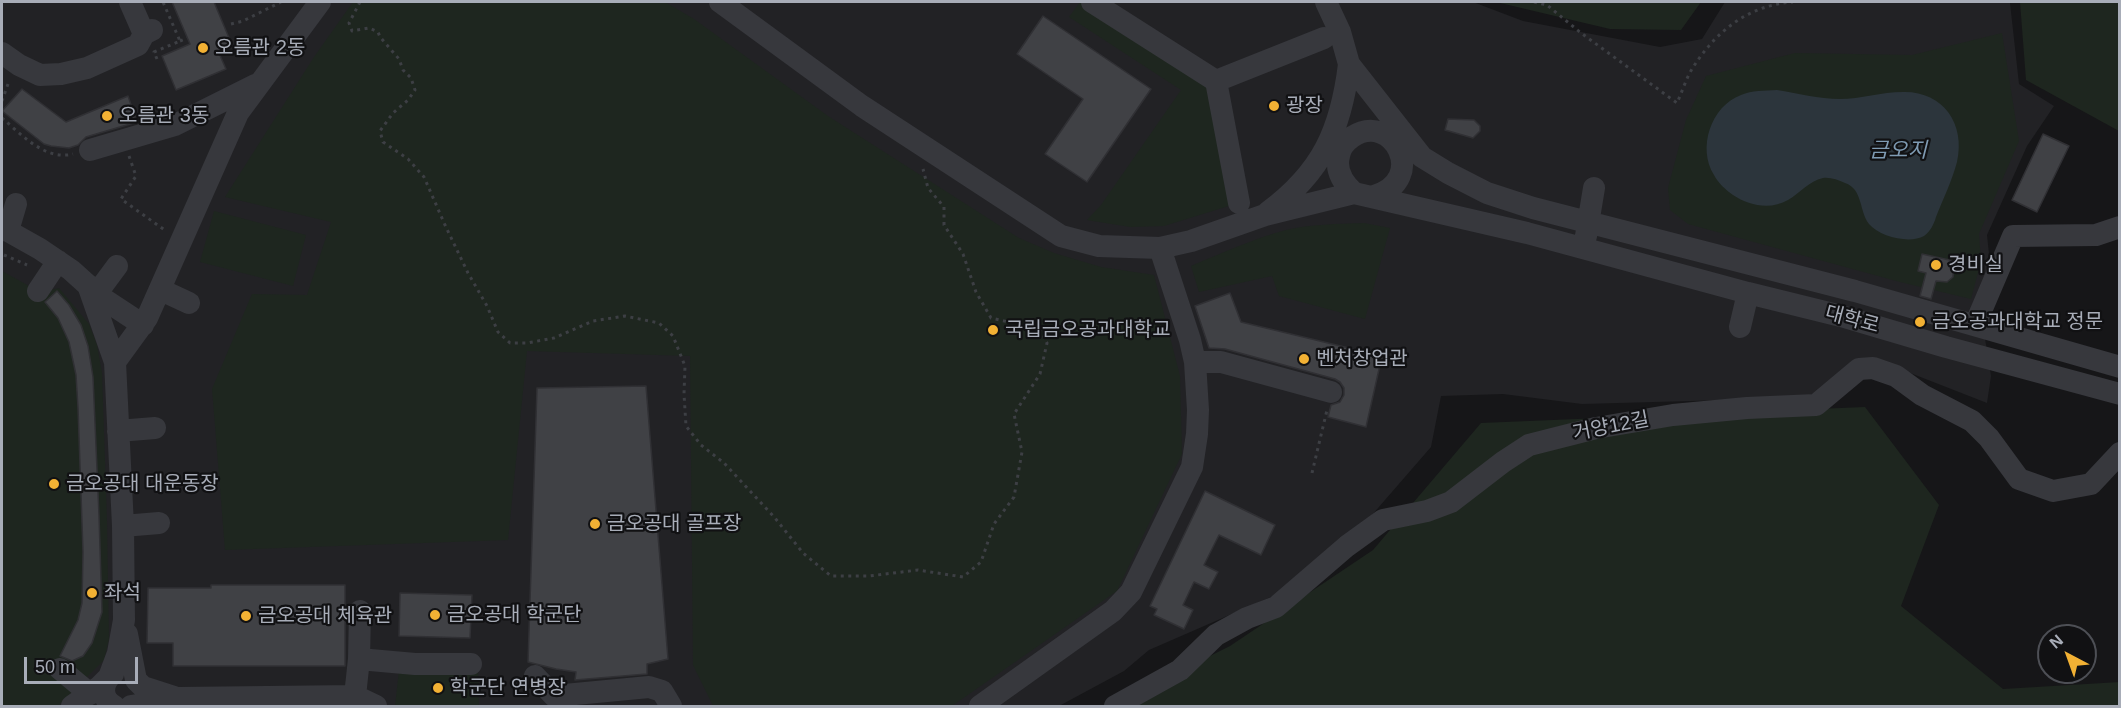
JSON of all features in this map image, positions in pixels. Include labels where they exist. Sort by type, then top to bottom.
[{"type":"street","points":[[2,53],[19,65],[40,75],[61,74],[87,68],[138,45],[148,32],[130,2]]},
{"type":"street","points":[[115,362],[143,325],[161,290],[238,113],[320,2]]},
{"type":"street","points":[[720,2],[862,106],[1061,236],[1099,246],[1160,248],[1191,241],[1265,215],[1364,194],[1384,193],[1399,179],[1402,160],[1400,150],[1386,135],[1366,131],[1356,134],[1341,148]]},
{"type":"street","points":[[1092,2],[1216,81],[1239,203]]},
{"type":"street","points":[[1326,2],[1340,32],[1349,64],[1422,157]]},
{"type":"street","points":[[1216,81],[1324,38]]},
{"type":"street","points":[[1349,64],[1341,110],[1341,148],[1338,168],[1341,178],[1364,194]]},
{"type":"street","points":[[90,150],[175,124],[259,83]]},
{"type":"street","points":[[1265,215],[1306,179],[1324,153],[1341,110]]},
{"type":"street","name":"대학로","points":[[1394,142],[1487,192],[1533,208],[1855,291],[2120,366]]},
{"type":"street","points":[[1583,249],[1593,188]]},
{"type":"street","name":"대학로","points":[[1364,194],[1471,219],[1841,316],[2120,394]]},
{"type":"street","points":[[16,204],[5,230],[58,261],[92,289],[143,325]]},
{"type":"street","points":[[1975,325],[2013,236],[2096,236],[2120,227]]},
{"type":"street","points":[[980,706],[1113,611],[1131,592],[1192,467],[1198,411],[1195,363],[1190,340],[1160,248]]},
{"type":"street","points":[[38,291],[58,261]]},
{"type":"street","points":[[92,289],[117,266]]},
{"type":"street","points":[[92,289],[115,362],[123,526],[124,620],[139,688],[138,698],[130,706]]},
{"type":"street","points":[[161,290],[189,303]]},
{"type":"street","points":[[1740,327],[1748,293]]},
{"type":"street","points":[[1195,363],[1221,362],[1331,392]]},
{"type":"street","name":"거양12길","points":[[1115,706],[1180,670],[1216,635],[1247,618],[1276,607],[1347,546],[1383,520],[1427,511],[1451,502],[1529,445],[1552,439],[1596,428],[1673,416],[1747,408],[1816,405],[1858,369],[1873,368],[1896,375],[1922,395],[1972,421],[1989,438],[2019,479],[2053,491],[2091,484],[2120,453]]},
{"type":"street","points":[[118,431],[154,428]]},
{"type":"street","points":[[123,526],[159,524]]},
{"type":"street","points":[[355,696],[360,611]]},
{"type":"street","points":[[114,706],[106,700],[105,685],[118,653],[124,620]]},
{"type":"street","points":[[358,659],[471,664]]},
{"type":"street","points":[[60,669],[81,700],[109,677],[117,673],[125,673],[143,687],[178,702]]},
{"type":"street","points":[[535,676],[554,696],[649,687],[662,692],[671,706]]},
{"type":"street","points":[[130,706],[178,702],[273,702],[355,696],[376,706]]},
{"type":"path","points":[[231,24],[243,21],[281,2]]},
{"type":"path","points":[[360,2],[349,23],[352,31],[369,28],[378,32],[399,59],[403,70],[411,78],[415,90],[380,131],[383,142],[408,159],[424,177],[498,332],[510,343],[527,344],[554,338],[593,321],[625,316],[659,323],[674,336],[685,366],[686,426],[700,445],[724,463],[775,518],[802,554],[831,576],[869,576],[918,570],[963,577],[981,562],[994,524],[1014,497],[1022,452],[1014,414],[1040,374],[1047,344],[1040,329],[991,318],[976,292],[963,254],[944,225],[944,207],[928,188],[920,161]]},
{"type":"path","points":[[1534,2],[1547,5],[1581,33],[1677,103],[1692,70],[1716,37],[1736,20],[1755,10],[1793,2]]},
{"type":"path","points":[[180,41],[187,38]]},
{"type":"path","points":[[2,118],[39,149],[64,157],[90,150]]},
{"type":"path","points":[[124,140],[136,176],[121,199],[172,236]]},
{"type":"path","points":[[1312,473],[1331,392]]},
{"type":"shaded area","name":"국립금오공과대학교","points":[[2,2],[1473,2],[1523,21],[1660,47],[1702,39],[1725,2],[2008,2],[2010,3],[2019,84],[2054,106],[2027,146],[1987,235],[1990,263],[1979,301],[1991,376],[1987,403],[1877,360],[1828,389],[1799,398],[1582,404],[1503,394],[1441,396],[1431,447],[1319,576],[1149,650],[1124,671],[1059,706],[2,706]]},
{"type":"shaded area","points":[[353,2],[665,2],[694,19],[828,116],[1019,238],[1054,253],[1101,267],[1154,275],[1180,376],[1182,454],[1117,591],[952,706],[713,706],[693,665],[690,356],[527,351],[508,540],[225,550],[212,389],[252,294],[307,295],[331,222],[225,197],[314,57]]},
{"type":"shaded area","points":[[1080,2],[1089,2],[1213,85],[1232,205],[1164,226],[1130,227],[1087,220],[1101,205],[1181,90],[1069,17]]},
{"type":"shaded area","points":[[1496,2],[1701,2],[1681,30],[1610,29]]},
{"type":"shaded area","points":[[2020,2],[2119,2],[2119,131],[2026,80]]},
{"type":"shaded area","points":[[2002,33],[2019,141],[1979,234],[1981,261],[1971,299],[1688,224],[1670,210],[1668,188],[1686,120],[1706,76],[1795,53],[1912,55]]},
{"type":"shaded area","points":[[214,211],[306,235],[293,286],[200,262]]},
{"type":"shaded area","points":[[1364,223],[1390,228],[1365,319],[1279,296],[1272,276],[1199,292],[1191,266],[1214,256],[1295,228]]},
{"type":"shaded area","name":"금오공대 대운동장","points":[[2,271],[29,286],[46,291],[59,288],[89,324],[97,345],[102,373],[109,639],[104,660],[58,706],[2,706]]},
{"type":"shaded area","points":[[1865,407],[1939,505],[1901,606],[2003,689],[2120,682],[2119,706],[1110,706],[1230,646],[1373,550],[1481,423]]},
{"type":"shaded area","name":"학군단 연병장","points":[[478,668],[479,706],[395,706],[399,670]]},
{"type":"water","name":"금오지","points":[[1777,90],[1840,99],[1895,92],[1917,93],[1940,103],[1954,122],[1959,148],[1953,176],[1932,228],[1924,236],[1918,238],[1903,239],[1888,236],[1869,224],[1855,190],[1831,178],[1818,180],[1788,200],[1767,206],[1746,202],[1725,189],[1714,175],[1707,153],[1707,141],[1715,118],[1731,100],[1741,95],[1754,91]]},
{"type":"building","name":"오름관 2동","points":[[172,2],[214,2],[232,45],[218,51],[226,69],[176,90],[162,56],[190,44]]},
{"type":"building","points":[[1043,16],[1151,89],[1087,182],[1045,154],[1083,99],[1017,54]]},
{"type":"building","name":"오름관 3동","points":[[22,89],[66,122],[128,96],[137,122],[86,137],[78,145],[69,148],[44,144],[2,111]]},
{"type":"building","points":[[1448,119],[1474,120],[1480,126],[1480,131],[1473,138],[1445,130]]},
{"type":"building","points":[[2043,134],[2069,146],[2037,212],[2012,200]]},
{"type":"building","name":"경비실","points":[[1922,254],[1954,261],[1953,277],[1947,282],[1936,281],[1931,299],[1920,296],[1926,273],[1918,271]]},
{"type":"building","points":[[57,291],[81,325],[88,346],[93,377],[99,515],[102,612],[92,643],[83,656],[72,661],[60,656],[78,620],[82,603],[83,552],[78,408],[76,375],[69,342],[58,318],[45,302]]},
{"type":"building","name":"벤처창업관","points":[[1230,293],[1241,322],[1382,356],[1366,427],[1328,417],[1331,405],[1340,402],[1344,395],[1344,388],[1335,379],[1225,349],[1209,348],[1195,306]]},
{"type":"building","name":"금오공대 골프장","points":[[646,386],[668,659],[647,664],[647,674],[575,680],[576,672],[528,662],[537,388]]},
{"type":"building","points":[[1205,491],[1275,525],[1261,555],[1219,535],[1204,565],[1218,572],[1209,589],[1194,582],[1183,605],[1193,610],[1184,629],[1154,615],[1157,609],[1150,606]]},
{"type":"building","name":"금오공대 체육관","points":[[211,585],[345,585],[345,666],[173,666],[173,643],[147,643],[148,588],[211,588]]},
{"type":"building","name":"금오공대 학군단","points":[[400,593],[472,595],[470,638],[399,636]]},
{"type":"place","name":"오름관 2동","points":[[203,48]]},
{"type":"place","name":"광장","points":[[1274,106]]},
{"type":"place","name":"오름관 3동","points":[[107,116]]},
{"type":"place","name":"경비실","points":[[1936,265]]},
{"type":"place","name":"금오공과대학교 정문","points":[[1920,322]]},
{"type":"place","name":"국립금오공과대학교","points":[[993,330]]},
{"type":"place","name":"벤처창업관","points":[[1304,359]]},
{"type":"place","name":"금오공대 대운동장","points":[[54,484]]},
{"type":"place","name":"금오공대 골프장","points":[[595,524]]},
{"type":"place","name":"좌석","points":[[92,593]]},
{"type":"place","name":"금오공대 학군단","points":[[435,615]]},
{"type":"place","name":"금오공대 체육관","points":[[246,616]]},
{"type":"place","name":"학군단 연병장","points":[[438,688]]}]
